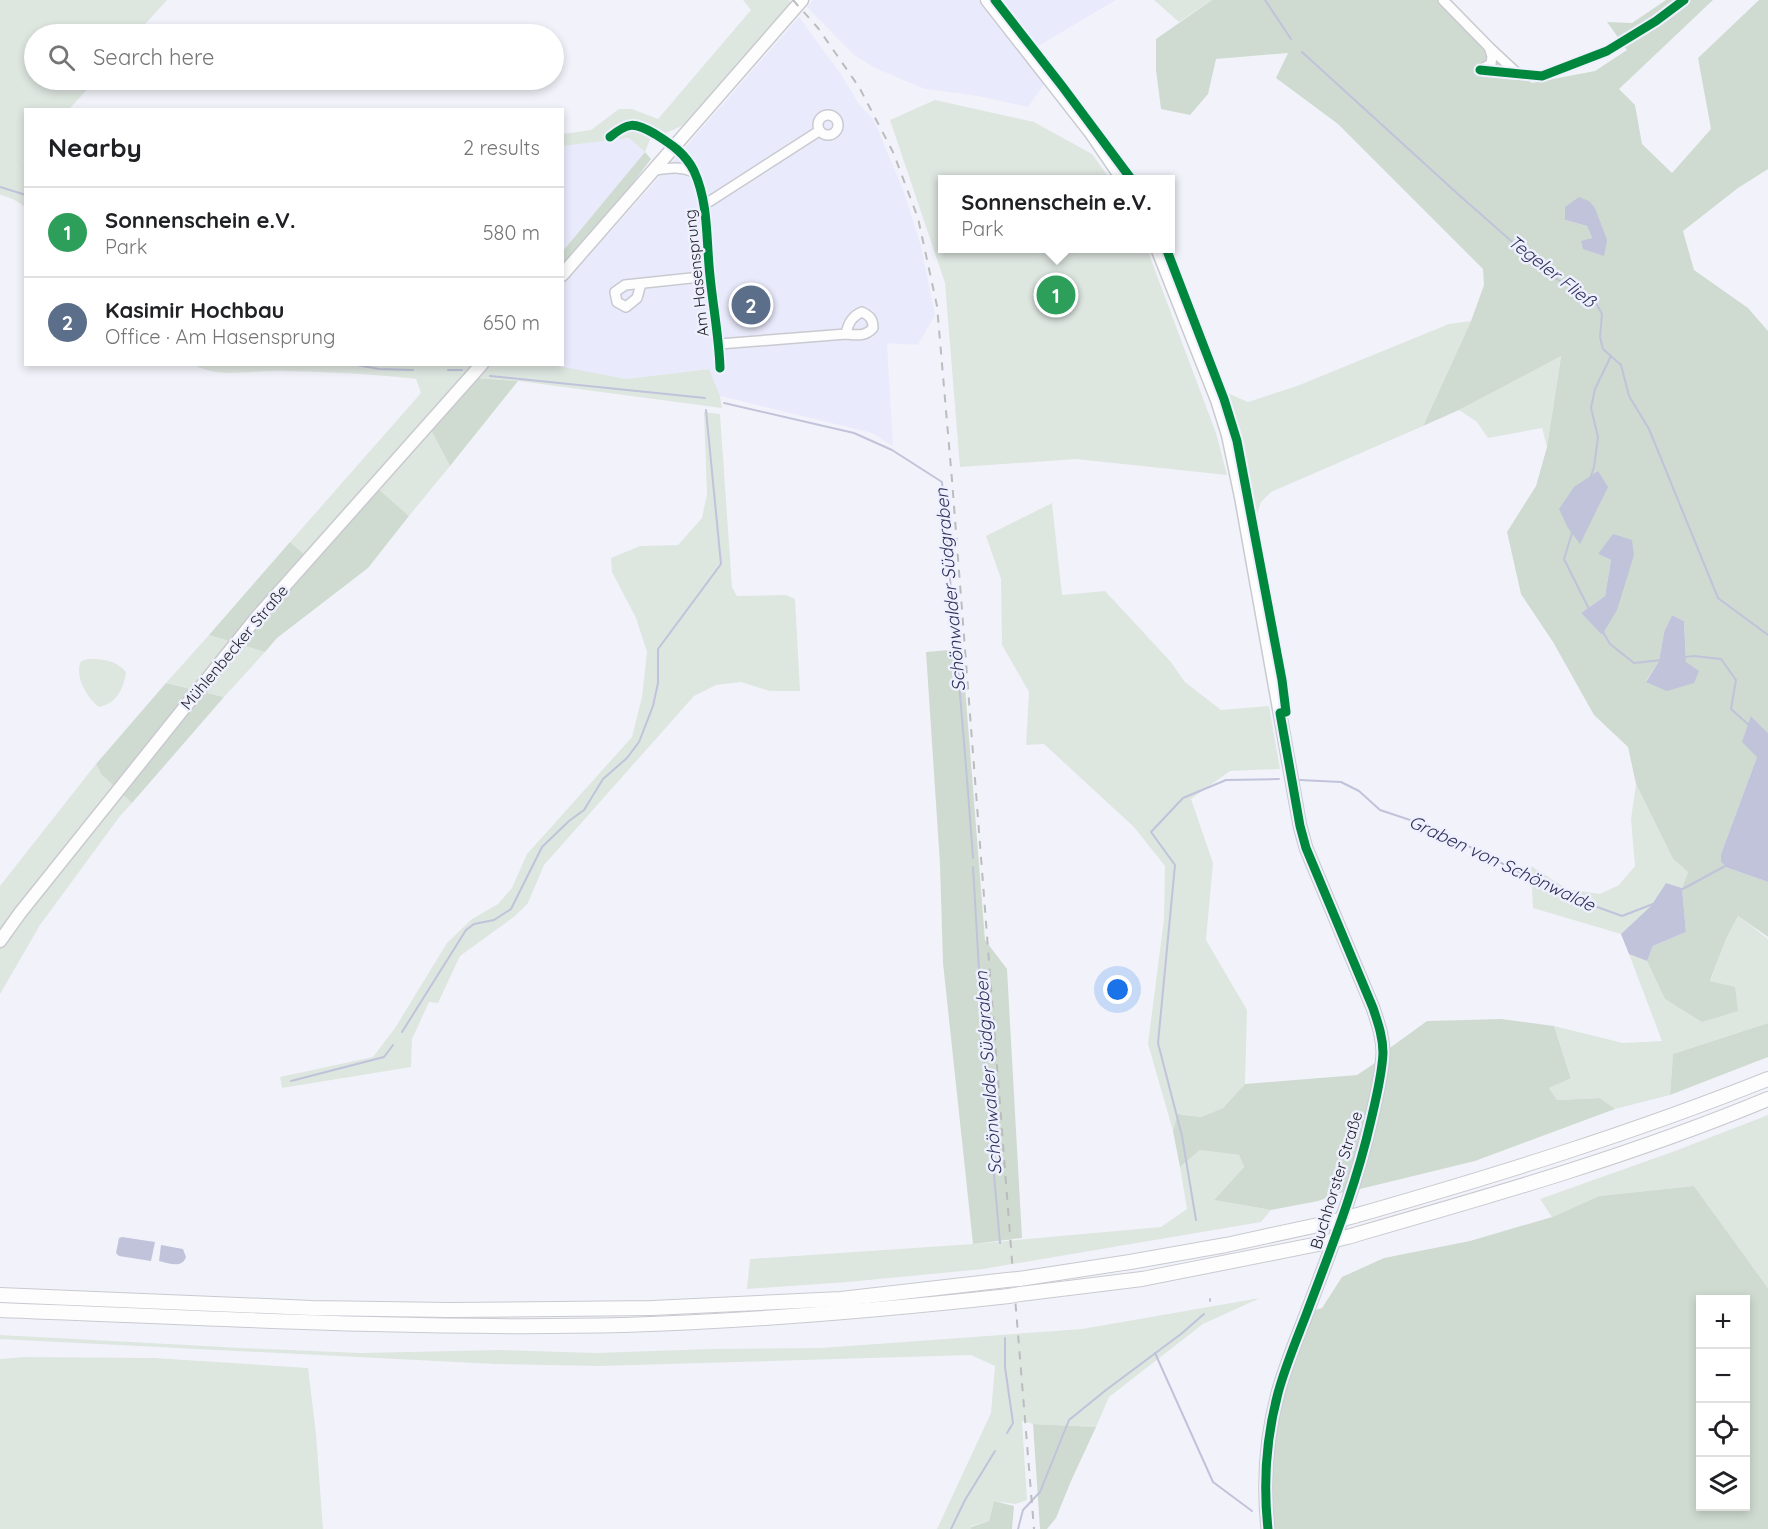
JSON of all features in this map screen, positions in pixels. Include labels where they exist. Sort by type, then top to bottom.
[{"type":"highway","points":[[0,1295],[312,1308],[415,1310],[652,1308],[841,1299],[1013,1280],[1226,1245],[1354,1216],[1551,1157],[1768,1079]]},
{"type":"highway","points":[[0,1310],[405,1325],[623,1324],[734,1320],[886,1309],[1015,1295],[1142,1279],[1347,1237],[1561,1175],[1768,1099]]},
{"type":"main road","points":[[564,273],[802,0]]},
{"type":"main road","points":[[987,0],[1091,133],[1120,175]]},
{"type":"main road","name":"Buchhorster Straße","points":[[1159,253],[1210,380],[1231,447],[1300,826],[1306,848],[1372,1008],[1383,1053],[1377,1092],[1351,1193],[1285,1372],[1273,1415],[1266,1465],[1268,1529]]},
{"type":"main road","name":"Mühlenbecker Straße","points":[[0,941],[257,617],[480,366]]},
{"type":"street","points":[[1443,0],[1519,75]]},
{"type":"street","points":[[1490,47],[1491,63],[1480,70],[1542,76],[1607,51],[1656,21],[1684,0]]},
{"type":"street","points":[[610,136],[620,128],[632,124],[675,146]]},
{"type":"street","name":"Am Hasensprung","points":[[704,205],[819,131]]},
{"type":"street","name":"Am Hasensprung","points":[[675,146],[685,156],[694,172],[704,205],[720,368]]},
{"type":"street","points":[[655,170],[677,167],[694,172]]},
{"type":"street","name":"Am Hasensprung","points":[[641,284],[710,276]]},
{"type":"street","name":"Am Hasensprung","points":[[719,344],[846,334]]},
{"type":"shaded area","points":[[0,0],[167,0],[145,24],[24,24],[24,90],[87,90],[70,108],[24,108],[24,206],[0,195]]},
{"type":"shaded area","points":[[743,0],[789,0],[791,3],[740,64],[684,125],[666,133],[655,127],[645,152],[629,138],[564,146],[564,134],[591,130],[619,109],[632,109],[658,119],[751,10]]},
{"type":"shaded area","points":[[813,0],[1116,0],[1025,54],[1046,82],[1028,107],[978,96],[925,89],[875,68],[854,55],[807,7]]},
{"type":"shaded area","points":[[1154,0],[1212,0],[1179,22]]},
{"type":"shaded area","points":[[1212,0],[1443,0],[1519,75],[1532,83],[1595,71],[1627,50],[1607,22],[1632,23],[1666,0],[1713,0],[1619,89],[1635,105],[1642,144],[1672,173],[1711,129],[1698,58],[1759,0],[1768,0],[1768,169],[1738,188],[1683,231],[1694,270],[1748,308],[1768,331],[1768,733],[1751,716],[1757,757],[1721,854],[1728,868],[1768,882],[1768,937],[1738,916],[1726,939],[1710,981],[1735,987],[1738,1011],[1702,1022],[1665,999],[1647,961],[1653,946],[1686,932],[1682,888],[1688,872],[1673,859],[1636,784],[1628,747],[1594,715],[1553,642],[1521,594],[1507,532],[1536,486],[1547,447],[1561,356],[1459,410],[1423,426],[1471,321],[1484,285],[1483,269],[1338,124],[1276,78],[1288,53],[1216,59],[1208,94],[1190,115],[1161,109],[1156,70],[1156,39]],"holes":[[[1595,208],[1604,255],[1581,242],[1592,238],[1587,226],[1565,220]],[[1598,554],[1634,555],[1602,635],[1581,613],[1605,596],[1611,560]],[[1672,615],[1684,621],[1686,662],[1646,681],[1659,661],[1664,632]]]},
{"type":"shaded area","points":[[799,17],[841,74],[859,104],[874,120],[904,192],[921,246],[935,315],[918,345],[887,343],[893,446],[872,433],[720,396],[708,369],[626,379],[550,366],[564,366],[564,283]]},
{"type":"shaded area","points":[[935,100],[1034,122],[1092,154],[1107,175],[938,175],[938,253],[1148,253],[1216,433],[1227,475],[1076,459],[960,467],[945,283],[890,120]]},
{"type":"shaded area","points":[[629,138],[645,152],[564,250],[564,146]]},
{"type":"shaded area","points":[[645,152],[651,159],[597,230],[564,268],[564,250]]},
{"type":"shaded area","points":[[1579,197],[1589,201],[1595,208],[1607,240],[1604,256],[1583,249],[1581,241],[1592,238],[1587,226],[1565,220],[1565,207]]},
{"type":"shaded area","points":[[1471,321],[1423,426],[1271,492],[1261,502],[1257,514],[1241,437],[1225,392],[1248,402],[1297,386],[1449,324]]},
{"type":"shaded area","points":[[1561,355],[1547,447],[1542,428],[1488,438],[1477,422],[1459,410]]},
{"type":"shaded area","points":[[197,366],[472,366],[475,377],[486,366],[558,366],[626,379],[709,369],[720,396],[722,408],[518,381],[475,378],[430,427],[450,466],[409,516],[377,489],[312,561],[290,542],[421,393],[416,379],[302,371],[228,373]]},
{"type":"shaded area","points":[[475,378],[518,381],[450,466],[430,428]]},
{"type":"shaded area","points":[[704,412],[720,414],[732,587],[737,596],[786,595],[795,599],[800,691],[770,691],[741,682],[716,685],[694,696],[544,865],[528,903],[515,916],[460,956],[438,1003],[429,1002],[412,1039],[411,1067],[282,1088],[280,1077],[373,1057],[395,1028],[447,943],[472,919],[498,904],[512,888],[527,854],[632,737],[642,697],[647,652],[636,618],[612,572],[611,558],[640,546],[678,545],[702,518],[707,494]]},
{"type":"shaded area","points":[[1598,471],[1608,487],[1580,544],[1568,528],[1559,509],[1574,487]]},
{"type":"shaded area","points":[[377,488],[409,516],[368,568],[277,638],[265,652],[209,635],[290,542],[312,561]]},
{"type":"shaded area","points":[[1052,503],[1062,595],[1105,591],[1170,661],[1185,682],[1221,710],[1269,706],[1280,769],[1230,771],[1191,799],[1213,863],[1206,940],[1247,1010],[1245,1084],[1223,1108],[1201,1117],[1180,1114],[1173,1131],[1148,1044],[1164,919],[1165,866],[1134,827],[1044,744],[1026,745],[1029,692],[1002,645],[1001,579],[986,536]]},
{"type":"shaded area","points":[[1613,534],[1632,540],[1634,555],[1617,610],[1602,635],[1581,613],[1605,596],[1611,560],[1598,554]]},
{"type":"shaded area","points":[[1672,615],[1684,621],[1686,662],[1699,671],[1694,683],[1667,691],[1646,682],[1659,661],[1664,632]]},
{"type":"shaded area","points":[[209,635],[265,652],[224,697],[166,683]]},
{"type":"shaded area","points":[[962,649],[985,940],[1007,969],[1022,1238],[973,1244],[943,963],[940,864],[926,652]]},
{"type":"shaded area","points":[[88,659],[109,661],[126,672],[118,694],[110,703],[99,707],[86,692],[80,680],[81,661]]},
{"type":"shaded area","points":[[166,683],[224,697],[132,803],[101,774],[96,764]]},
{"type":"shaded area","points":[[1751,716],[1768,733],[1768,882],[1728,868],[1721,862],[1721,854],[1757,757],[1742,742]]},
{"type":"shaded area","points":[[96,764],[101,774],[132,803],[40,925],[0,994],[0,886]]},
{"type":"shaded area","points":[[1636,784],[1673,859],[1688,872],[1682,888],[1666,883],[1651,906],[1621,934],[1533,908],[1531,866],[1567,889],[1600,894],[1619,885],[1635,866],[1631,819]]},
{"type":"shaded area","points":[[1666,883],[1682,888],[1686,932],[1653,946],[1647,961],[1629,954],[1621,934],[1651,906]]},
{"type":"shaded area","points":[[1738,916],[1768,939],[1768,1023],[1673,1054],[1670,1095],[1615,1109],[1600,1098],[1557,1100],[1549,1088],[1571,1077],[1554,1026],[1623,1043],[1662,1041],[1629,954],[1647,961],[1666,1000],[1710,982],[1726,939]]},
{"type":"shaded area","points":[[1501,1019],[1554,1026],[1571,1078],[1549,1088],[1557,1100],[1600,1098],[1615,1109],[1475,1161],[1356,1190],[1387,1050],[1427,1021]]},
{"type":"shaded area","points":[[1768,1023],[1768,1057],[1670,1095],[1673,1054]]},
{"type":"shaded area","points":[[1378,1061],[1370,1105],[1346,1191],[1318,1201],[1271,1210],[1214,1200],[1244,1167],[1239,1155],[1200,1150],[1180,1167],[1173,1131],[1178,1114],[1201,1117],[1223,1108],[1245,1084],[1357,1075]]},
{"type":"shaded area","points":[[1768,1115],[1768,1288],[1694,1186],[1599,1196],[1552,1217],[1540,1199],[1675,1151]]},
{"type":"shaded area","points":[[1200,1150],[1239,1155],[1244,1167],[1214,1200],[1271,1210],[1261,1222],[983,1269],[747,1289],[750,1259],[973,1244],[1161,1227],[1187,1209],[1180,1167]]},
{"type":"shaded area","points":[[1694,1186],[1768,1288],[1768,1529],[1273,1529],[1271,1456],[1278,1411],[1312,1311],[1322,1308],[1342,1277],[1384,1258],[1470,1241],[1552,1217],[1599,1196]]},
{"type":"shaded area","points":[[119,1238],[155,1242],[151,1261],[119,1256],[116,1253]]},
{"type":"shaded area","points":[[161,1245],[183,1249],[186,1257],[184,1261],[174,1264],[159,1261]]},
{"type":"shaded area","points":[[1260,1298],[1203,1324],[1109,1397],[1096,1427],[1033,1424],[1022,1421],[1027,1500],[1015,1504],[994,1501],[989,1521],[971,1526],[971,1529],[937,1529],[991,1413],[995,1366],[971,1355],[600,1366],[495,1364],[0,1339],[0,1335],[361,1353],[501,1350],[595,1353],[821,1348],[1082,1329]]},
{"type":"shaded area","points":[[24,1357],[154,1358],[308,1368],[316,1434],[323,1529],[0,1529],[0,1359]]},
{"type":"shaded area","points":[[1033,1424],[1096,1427],[1056,1518],[1047,1529],[1040,1529]]},
{"type":"shaded area","points":[[994,1501],[1014,1506],[1012,1529],[971,1529],[971,1527],[989,1521]]},
{"type":"waterway","name":"Tegeler Fließ","points":[[1265,0],[1291,39]]},
{"type":"waterway","name":"Tegeler Fließ","points":[[1302,52],[1551,276],[1587,296],[1597,305],[1602,314],[1600,337],[1603,349],[1621,365],[1629,396],[1649,429],[1718,598],[1768,635]]},
{"type":"waterway","name":"Schönwalder Südgraben","points":[[0,187],[24,194]]},
{"type":"waterway","name":"Graben von Schönwalde","points":[[1591,476],[1598,437],[1591,408],[1595,389],[1611,356]]},
{"type":"waterway","name":"Schönwalder Südgraben","points":[[362,366],[413,370]]},
{"type":"waterway","name":"Schönwalder Südgraben","points":[[448,370],[462,370]]},
{"type":"waterway","name":"Schönwalder Südgraben","points":[[490,376],[705,398]]},
{"type":"waterway","name":"Schönwalder Südgraben","points":[[724,403],[854,433],[892,450],[942,482],[973,858]]},
{"type":"waterway","points":[[402,1032],[466,930],[474,924],[494,920],[511,909],[542,847],[584,810],[603,779],[627,758],[639,742],[653,706],[658,683],[658,649],[721,564],[706,410]]},
{"type":"waterway","name":"Graben von Schönwalde","points":[[1572,533],[1564,559],[1589,609]]},
{"type":"waterway","name":"Graben von Schönwalde","points":[[1603,632],[1610,644],[1634,663],[1662,660]]},
{"type":"waterway","name":"Graben von Schönwalde","points":[[1685,657],[1721,659],[1736,680],[1731,709],[1750,726]]},
{"type":"waterway","name":"Graben von Schönwalde","points":[[1196,1220],[1182,1136],[1158,1043],[1175,865],[1151,832],[1183,798],[1226,780],[1279,779]]},
{"type":"waterway","name":"Graben von Schönwalde","points":[[1300,780],[1341,782],[1359,791],[1380,810],[1431,827],[1564,895],[1622,916],[1653,904]]},
{"type":"waterway","name":"Graben von Schönwalde","points":[[1679,891],[1727,865]]},
{"type":"waterway","name":"Schönwalder Südgraben","points":[[973,867],[985,1072],[1000,1243]]},
{"type":"waterway","points":[[291,1081],[384,1057],[393,1045]]},
{"type":"waterway","name":"Graben von Schönwalde","points":[[1018,1529],[1023,1510],[1040,1492],[1069,1420],[1204,1314]]},
{"type":"waterway","name":"Schönwalder Südgraben","points":[[1005,1338],[1005,1367],[1013,1423],[1007,1433]]},
{"type":"waterway","points":[[1155,1353],[1213,1482],[1252,1511]]},
{"type":"waterway","name":"Schönwalder Südgraben","points":[[951,1529],[965,1500],[995,1451]]},
{"type":"railway","points":[[793,0],[818,28],[859,87],[893,152],[918,218],[937,306],[1034,1529]]},
{"type":"cycle path","points":[[995,0],[1128,175]]},
{"type":"cycle path","points":[[1480,70],[1542,76],[1607,51],[1656,21],[1684,0]]},
{"type":"cycle path","points":[[610,137],[627,126],[642,127],[667,141],[686,159],[694,171],[705,209],[720,368]]},
{"type":"cycle path","points":[[1168,253],[1224,399],[1237,441],[1282,680],[1286,712],[1280,713],[1300,826],[1306,848],[1373,1008],[1383,1047],[1378,1087],[1358,1170],[1287,1364],[1274,1410],[1267,1461],[1268,1529]]},
{"type":"place","name":"Sonnenschein e.V.","points":[[1056,295]]},
{"type":"place","name":"Kasimir Hochbau","points":[[751,305]]}]
